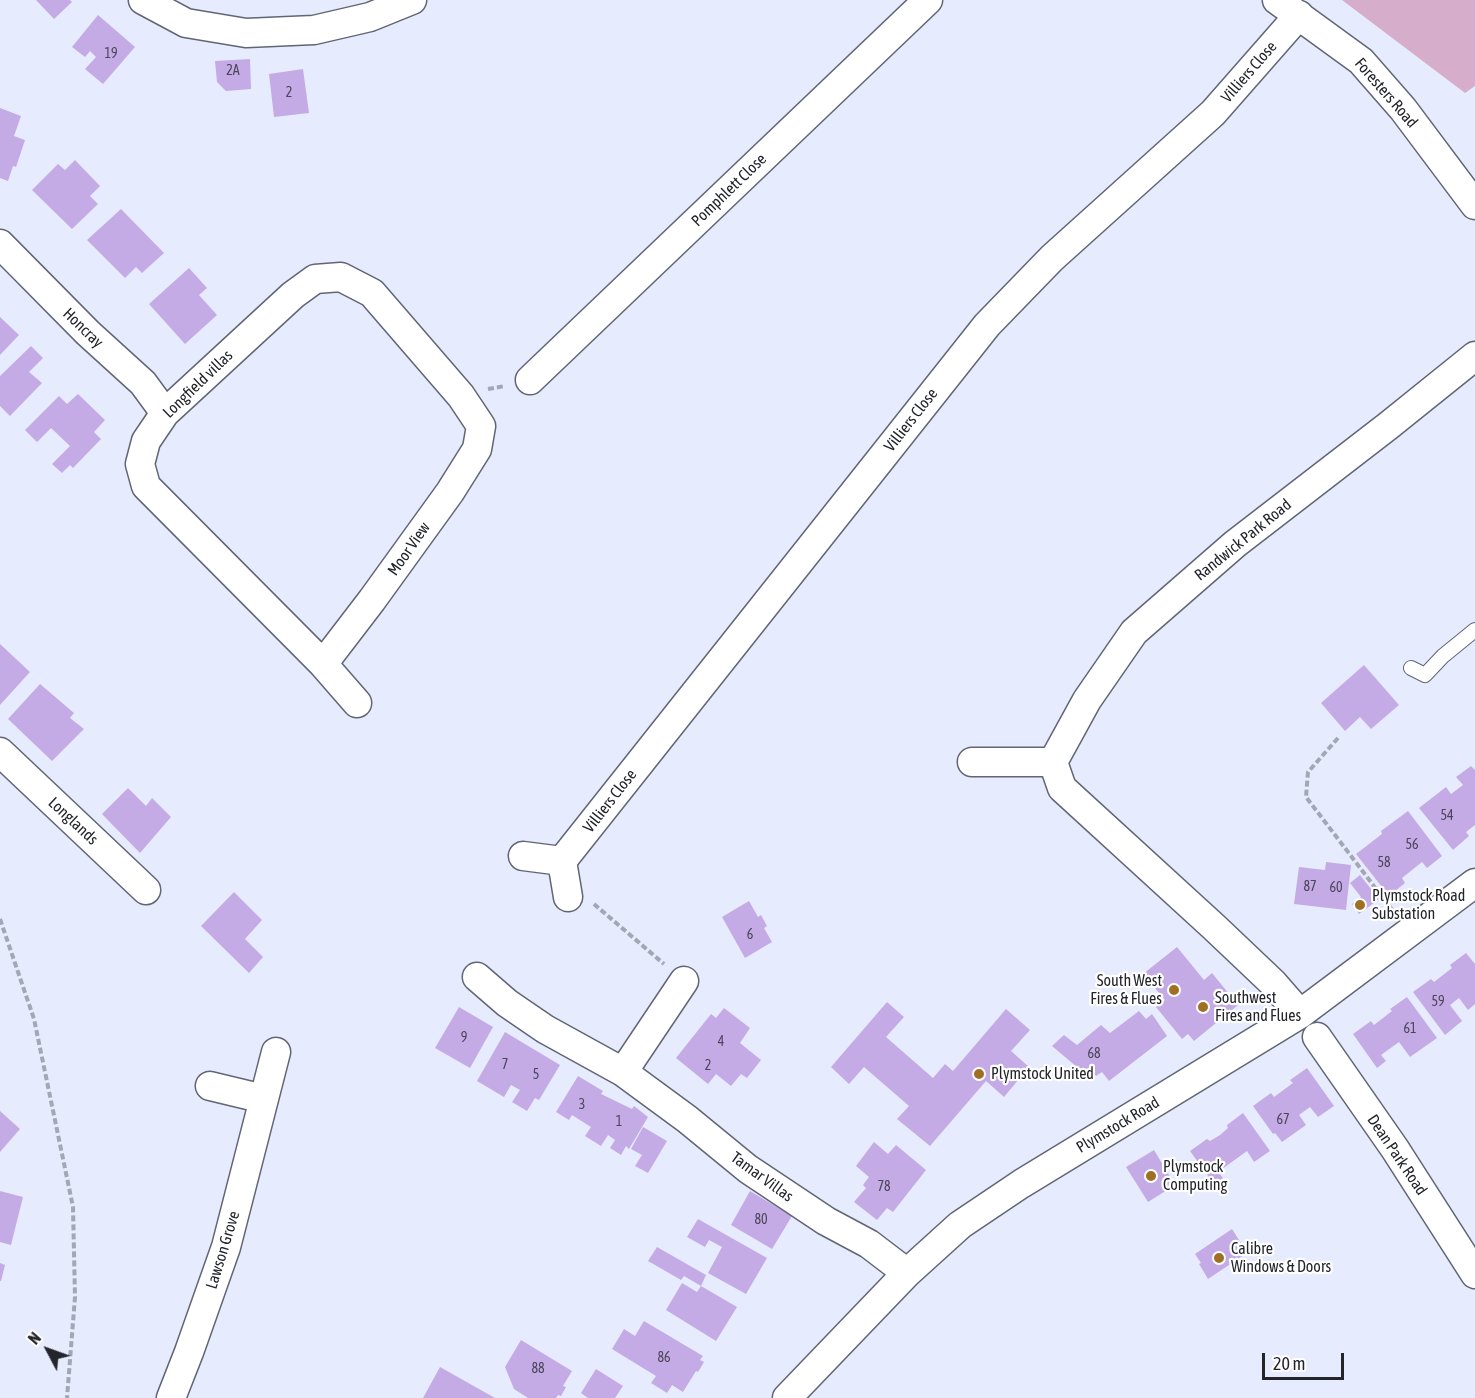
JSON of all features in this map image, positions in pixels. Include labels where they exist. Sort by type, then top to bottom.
[{"type":"street","points":[[143,0],[186,23],[246,33],[314,30],[370,17],[412,0]]},
{"type":"street","name":"Pomphlett Close","points":[[530,380],[928,0]]},
{"type":"street","name":"Foresters Road","points":[[1288,7],[1361,61],[1403,109],[1475,205]]},
{"type":"street","name":"Villiers Close","points":[[565,882],[987,325],[1052,258],[1213,113],[1288,7]]},
{"type":"street","name":"Honcray","points":[[0,244],[88,333],[143,383],[165,412]]},
{"type":"street","name":"Longfield villas","points":[[357,703],[323,664],[146,486],[140,464],[146,441],[165,412],[293,295],[315,279],[341,277],[372,293],[461,396],[481,426]]},
{"type":"street","name":"Randwick Park Road","points":[[1053,762],[1087,700],[1134,632],[1235,544],[1475,356]]},
{"type":"street","name":"Moor View","points":[[323,664],[450,492],[477,449],[481,426]]},
{"type":"street","name":"Longlands","points":[[0,752],[146,890]]},
{"type":"street","points":[[972,762],[1053,762],[1062,788],[1273,983],[1300,1014]]},
{"type":"street","points":[[523,856],[565,882]]},
{"type":"street","name":"Plymstock Road","points":[[787,1398],[907,1274],[960,1225],[1021,1184],[1300,1014],[1475,883]]},
{"type":"street","name":"Tamar Villas","points":[[477,977],[507,1003],[545,1029],[623,1072],[687,1119],[748,1169],[826,1221],[869,1244],[907,1274]]},
{"type":"street","points":[[623,1072],[684,981]]},
{"type":"street","name":"Dean Park Road","points":[[1317,1037],[1395,1149],[1475,1274]]},
{"type":"street","name":"Lawson Grove","points":[[171,1398],[226,1247],[276,1052]]},
{"type":"street","points":[[210,1086],[264,1099]]},
{"type":"lane","points":[[1411,668],[1425,675],[1443,656],[1475,630]]},
{"type":"path","points":[[461,396],[530,380]]},
{"type":"path","points":[[1338,738],[1308,772],[1306,797],[1410,933]]},
{"type":"path","points":[[565,882],[684,981]]},
{"type":"path","points":[[0,919],[34,1019],[73,1208],[75,1297],[67,1398]]},
{"type":"shaded area","points":[[1342,0],[1475,0],[1475,86],[1465,93]]},
{"type":"building","points":[[36,0],[70,0],[72,2],[54,19]]},
{"type":"building","points":[[98,15],[135,47],[103,84],[85,69],[96,57],[90,51],[85,57],[72,47]]},
{"type":"building","points":[[250,59],[251,89],[226,91],[217,82],[215,61]]},
{"type":"building","points":[[303,69],[309,113],[274,117],[269,74]]},
{"type":"building","points":[[0,108],[21,116],[14,136],[25,140],[16,167],[13,166],[8,181],[0,178]]},
{"type":"building","points":[[75,160],[100,186],[90,196],[98,204],[72,229],[32,190],[58,164],[65,170]]},
{"type":"building","points":[[121,209],[164,253],[142,273],[136,267],[125,278],[87,240]]},
{"type":"building","points":[[189,268],[207,288],[199,295],[217,315],[185,344],[149,304]]},
{"type":"building","points":[[0,317],[19,335],[0,355]]},
{"type":"building","points":[[31,346],[43,358],[29,372],[42,383],[10,416],[0,406],[0,376]]},
{"type":"building","points":[[78,394],[105,420],[94,432],[101,439],[73,468],[70,465],[62,473],[52,464],[70,446],[51,428],[37,442],[25,430],[59,396],[67,404]]},
{"type":"building","points":[[0,644],[30,672],[0,705]]},
{"type":"building","points":[[1364,665],[1399,705],[1371,729],[1360,717],[1345,731],[1321,703]]},
{"type":"building","points":[[40,684],[74,713],[70,718],[84,729],[52,761],[8,719]]},
{"type":"building","points":[[1471,766],[1475,770],[1475,825],[1466,832],[1469,836],[1453,850],[1419,808],[1446,787],[1451,794],[1463,785],[1456,777]]},
{"type":"building","points":[[128,788],[146,806],[152,798],[171,817],[140,853],[102,814]]},
{"type":"building","points":[[1408,811],[1442,856],[1427,868],[1422,862],[1402,878],[1405,883],[1389,896],[1356,854]]},
{"type":"building","points":[[1326,862],[1351,865],[1346,910],[1294,904],[1299,867],[1325,870]]},
{"type":"building","points":[[1360,875],[1379,899],[1359,914],[1352,904],[1361,897],[1350,883]]},
{"type":"building","points":[[234,892],[262,920],[245,939],[263,957],[249,973],[201,926]]},
{"type":"building","points":[[749,901],[758,917],[761,915],[767,926],[764,928],[772,942],[745,958],[722,917]]},
{"type":"building","points":[[1177,947],[1204,980],[1212,973],[1238,1005],[1194,1041],[1188,1034],[1182,1039],[1156,1007],[1165,1000],[1143,974]]},
{"type":"building","points":[[1466,953],[1475,964],[1475,1004],[1468,1010],[1459,998],[1450,1005],[1462,1021],[1445,1035],[1413,992],[1431,979],[1434,982],[1452,968],[1450,965]]},
{"type":"building","points":[[1407,997],[1437,1038],[1410,1057],[1399,1042],[1381,1055],[1386,1061],[1377,1068],[1353,1034],[1371,1021],[1374,1025],[1392,1011],[1390,1009]]},
{"type":"building","name":"Plymstock United","points":[[887,1002],[904,1017],[886,1037],[933,1078],[945,1064],[953,1071],[1006,1009],[1030,1030],[1011,1051],[1029,1067],[1004,1097],[986,1081],[930,1146],[897,1119],[909,1106],[864,1067],[849,1084],[831,1067]]},
{"type":"building","points":[[459,1007],[493,1027],[470,1068],[435,1048]]},
{"type":"building","points":[[724,1008],[750,1028],[740,1043],[761,1060],[747,1078],[741,1074],[731,1086],[716,1074],[708,1084],[676,1058],[711,1014],[716,1018]]},
{"type":"building","points":[[1139,1011],[1146,1019],[1152,1014],[1167,1036],[1109,1081],[1102,1072],[1096,1076],[1090,1068],[1084,1073],[1052,1046],[1064,1035],[1077,1045],[1101,1025],[1110,1033]]},
{"type":"building","points":[[505,1032],[560,1065],[539,1100],[535,1098],[527,1111],[512,1102],[520,1090],[511,1085],[504,1097],[477,1081]]},
{"type":"building","points":[[1307,1068],[1334,1106],[1318,1117],[1310,1107],[1299,1115],[1306,1125],[1282,1142],[1275,1133],[1273,1134],[1253,1106],[1271,1093],[1274,1097],[1293,1083],[1290,1080]]},
{"type":"building","points":[[578,1076],[603,1091],[601,1094],[632,1109],[634,1106],[648,1117],[629,1149],[626,1146],[621,1155],[610,1148],[615,1140],[608,1135],[601,1146],[585,1136],[591,1127],[572,1115],[569,1120],[556,1112]]},
{"type":"building","points":[[0,1111],[20,1129],[0,1152]]},
{"type":"building","points":[[1243,1113],[1270,1151],[1254,1162],[1247,1151],[1218,1172],[1223,1178],[1214,1184],[1190,1151],[1207,1139],[1210,1141],[1220,1135],[1228,1128],[1227,1125]]},
{"type":"building","points":[[643,1127],[667,1141],[648,1173],[635,1166],[642,1155],[631,1149]]},
{"type":"building","points":[[874,1142],[888,1154],[896,1145],[926,1170],[893,1212],[887,1208],[877,1220],[854,1202],[866,1188],[863,1185],[869,1177],[856,1166]]},
{"type":"building","name":"Plymstock Computing","points":[[1154,1150],[1175,1185],[1148,1202],[1126,1167]]},
{"type":"building","points":[[0,1191],[23,1197],[11,1245],[0,1242]]},
{"type":"building","points":[[750,1191],[792,1216],[772,1249],[731,1225]]},
{"type":"building","points":[[698,1219],[767,1258],[746,1294],[708,1273],[722,1247],[709,1240],[705,1247],[687,1237]]},
{"type":"building","name":"Calibre Windows & Doors","points":[[1232,1229],[1247,1253],[1208,1279],[1195,1254]]},
{"type":"building","points":[[657,1247],[706,1275],[701,1286],[684,1276],[681,1280],[648,1261]]},
{"type":"building","points":[[0,1263],[5,1265],[1,1281],[0,1281]]},
{"type":"building","points":[[682,1283],[697,1292],[701,1286],[737,1307],[716,1341],[666,1310]]},
{"type":"building","points":[[644,1321],[703,1356],[700,1360],[704,1362],[683,1392],[672,1385],[667,1393],[651,1383],[656,1376],[612,1349],[624,1329],[635,1336]]},
{"type":"building","points":[[521,1340],[572,1371],[563,1386],[566,1387],[561,1396],[528,1398],[514,1389],[505,1367]]},
{"type":"building","points":[[440,1367],[495,1398],[423,1398]]},
{"type":"building","points":[[596,1369],[623,1386],[615,1398],[588,1398],[581,1393]]},
{"type":"place","name":"Plymstock Road Substation","points":[[1360,905]]},
{"type":"place","name":"South West Fires & Flues","points":[[1174,990]]},
{"type":"place","name":"Southwest Fires and Flues","points":[[1203,1007]]},
{"type":"place","name":"Plymstock United","points":[[979,1074]]},
{"type":"place","name":"Plymstock Computing","points":[[1151,1176]]},
{"type":"place","name":"Calibre Windows & Doors","points":[[1219,1258]]}]
